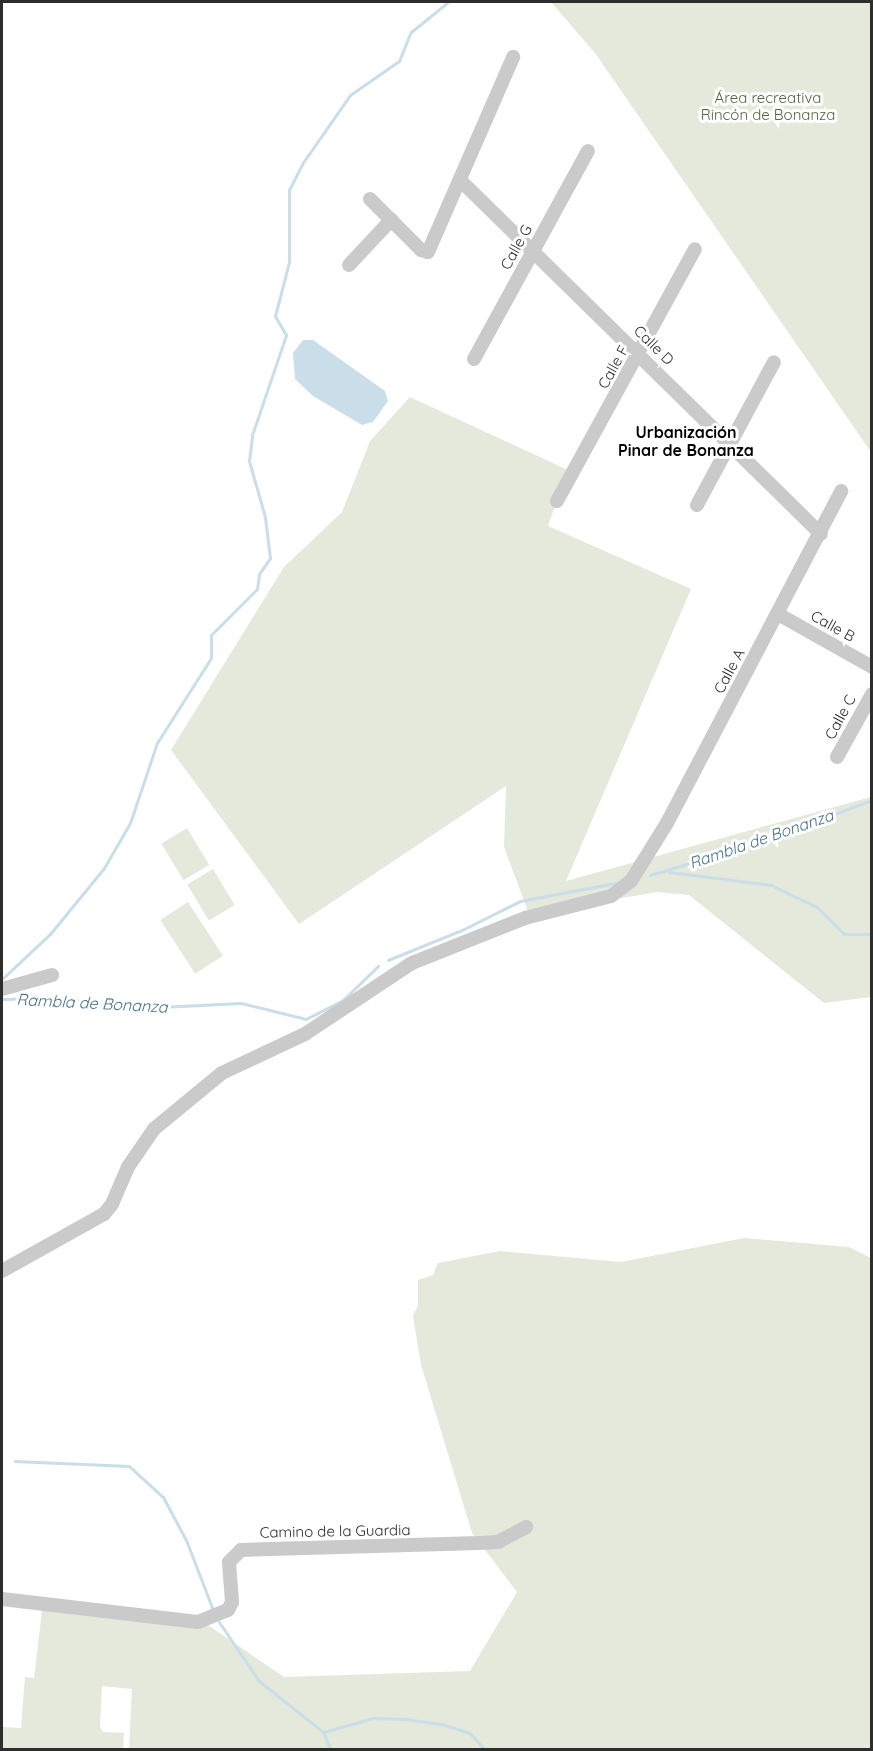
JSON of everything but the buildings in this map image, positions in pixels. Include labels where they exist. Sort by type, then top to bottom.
[{"type":"street","points":[[370,199],[421,250],[428,252],[461,181],[513,57]]},
{"type":"street","name":"Calle G","points":[[474,359],[588,151]]},
{"type":"street","name":"Calle D","points":[[461,181],[820,534]]},
{"type":"street","points":[[349,265],[391,220]]},
{"type":"street","name":"Calle F","points":[[557,501],[695,249]]},
{"type":"street","points":[[697,505],[774,362]]},
{"type":"street","name":"Calle A","points":[[2,1271],[104,1214],[112,1204],[128,1167],[154,1129],[222,1073],[305,1034],[412,963],[525,918],[611,896],[631,881],[643,865],[778,614],[841,491]]},
{"type":"street","name":"Calle B","points":[[778,614],[872,666]]},
{"type":"street","name":"Calle C","points":[[837,757],[872,693]]},
{"type":"street","points":[[2,989],[52,975]]},
{"type":"street","name":"Camino de la Guardia","points":[[2,1599],[198,1622],[228,1610],[231,1602],[229,1562],[241,1550],[498,1542],[526,1527]]},
{"type":"green space","name":"Área recreativa Rincón de Bonanza","points":[[551,2],[871,2],[871,452],[595,53]]},
{"type":"green space","points":[[410,397],[568,470],[548,526],[691,589],[566,881],[871,797],[871,997],[824,1003],[689,895],[657,892],[529,914],[504,847],[506,786],[299,924],[171,750],[284,567],[342,512],[370,441]]},
{"type":"green space","points":[[187,828],[209,865],[183,880],[161,843]]},
{"type":"green space","points":[[213,869],[235,905],[209,920],[187,884]]},
{"type":"green space","points":[[188,902],[223,956],[195,974],[160,920]]},
{"type":"green space","points":[[744,1238],[849,1247],[871,1258],[871,1749],[129,1749],[132,1689],[102,1686],[100,1727],[103,1732],[124,1733],[123,1749],[2,1749],[2,1727],[21,1728],[25,1677],[34,1678],[43,1602],[205,1623],[284,1677],[470,1671],[517,1592],[472,1533],[421,1365],[413,1316],[418,1305],[418,1280],[433,1275],[438,1263],[500,1251],[621,1262]]},
{"type":"water","points":[[303,340],[313,340],[385,391],[388,401],[373,422],[362,425],[313,396],[295,379],[293,353]]},
{"type":"waterway","points":[[2,979],[50,934],[104,868],[130,823],[157,743],[211,658],[211,635],[257,589],[259,574],[270,558],[265,517],[249,461],[252,435],[286,335],[275,316],[289,262],[289,190],[302,164],[350,95],[399,61],[411,32],[448,2]]},
{"type":"waterway","name":"Rambla de Bonanza","points":[[650,875],[744,847],[872,800]]},
{"type":"waterway","points":[[669,872],[771,885],[817,907],[844,934],[872,934]]},
{"type":"waterway","name":"Rambla de Bonanza","points":[[388,960],[464,929],[520,901],[615,883]]},
{"type":"waterway","name":"Rambla de Bonanza","points":[[2,999],[55,998],[140,1008],[241,1003],[306,1019],[343,1000],[378,966]]},
{"type":"waterway","points":[[15,1461],[129,1466],[163,1497],[186,1540],[213,1610]]},
{"type":"waterway","points":[[219,1622],[259,1681],[323,1732],[331,1750]]},
{"type":"waterway","points":[[323,1732],[373,1718],[405,1719],[442,1724],[470,1733],[485,1750]]},
{"type":"district","name":"Urbanización Pinar de Bonanza","points":[[686,441]]}]
